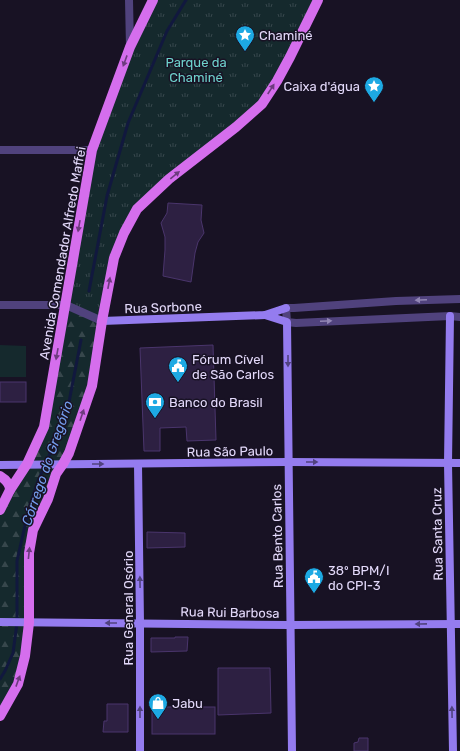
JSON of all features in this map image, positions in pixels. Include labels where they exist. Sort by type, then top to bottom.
[{"type":"main road","name":"Avenida Comendador Alfredo Maffei","points":[[0,510],[10,490],[32,464],[44,428],[92,150],[130,46],[153,0]]},
{"type":"main road","points":[[0,716],[18,684],[25,656],[29,553],[33,530],[48,499],[56,474],[69,453],[92,386],[114,258],[124,233],[137,209],[169,179],[262,104],[287,63],[318,0]]},
{"type":"main road","points":[[0,476],[10,486],[10,490]]},
{"type":"street","points":[[129,0],[130,46]]},
{"type":"street","points":[[0,150],[92,150]]},
{"type":"street","name":"Rua Sorbone","points":[[66,305],[102,321],[265,315],[286,308],[396,300],[460,299]]},
{"type":"street","points":[[0,305],[66,305]]},
{"type":"street","points":[[286,308],[287,322]]},
{"type":"street","name":"Rua Sorbone","points":[[265,315],[287,322],[296,323],[460,316]]},
{"type":"street","name":"Rua Santa Cruz","points":[[450,316],[448,463],[453,751]]},
{"type":"street","name":"Rua Bento Carlos","points":[[287,322],[292,751]]},
{"type":"street","name":"Rua São Paulo","points":[[0,465],[288,462],[460,463]]},
{"type":"street","name":"Rua General Osório","points":[[138,464],[140,751]]},
{"type":"street","name":"Rua Rui Barbosa","points":[[3,622],[290,625],[460,624]]},
{"type":"green space","name":"Parque da Chaminé","points":[[153,0],[318,0],[262,104],[137,209],[124,233],[102,321],[66,305],[92,150]]},
{"type":"green space","points":[[66,305],[102,321],[92,386],[33,530],[25,656],[0,716],[0,510],[44,428]]},
{"type":"green space","points":[[0,345],[26,346],[26,377],[0,377]]},
{"type":"building","points":[[168,203],[202,205],[201,220],[204,233],[198,242],[195,253],[191,282],[163,276],[165,237],[161,223],[167,213]]},
{"type":"building","name":"Fórum Cível de São Carlos","points":[[213,345],[216,440],[187,441],[186,427],[160,428],[160,451],[144,451],[140,348]]},
{"type":"building","points":[[0,382],[26,382],[26,402],[0,402]]},
{"type":"building","points":[[147,532],[185,533],[185,547],[147,548]]},
{"type":"building","points":[[188,637],[187,651],[151,652],[151,638]]},
{"type":"building","points":[[218,668],[270,668],[271,713],[218,715]]},
{"type":"building","points":[[107,704],[128,704],[128,732],[103,732],[104,721],[107,721]]},
{"type":"building","points":[[152,707],[215,707],[215,734],[152,734]]},
{"type":"building","points":[[359,738],[368,738],[368,751],[354,751],[354,743],[358,742]]},
{"type":"waterway","name":"Córrego do Gregório","points":[[89,291],[107,196],[128,123],[167,31],[186,0]]},
{"type":"waterway","name":"Córrego do Gregório","points":[[0,679],[13,653],[17,623],[17,561],[29,508],[69,402],[81,340]]},
{"type":"place","name":"Chaminé","points":[[245,52]]},
{"type":"place","name":"Caixa d'água","points":[[374,103]]},
{"type":"place","name":"Fórum Cível de São Carlos","points":[[178,383]]},
{"type":"place","name":"Banco do Brasil","points":[[155,419]]},
{"type":"place","name":"38º BPM/I do CPI-3","points":[[314,594]]},
{"type":"place","name":"Jabu","points":[[158,720]]}]
